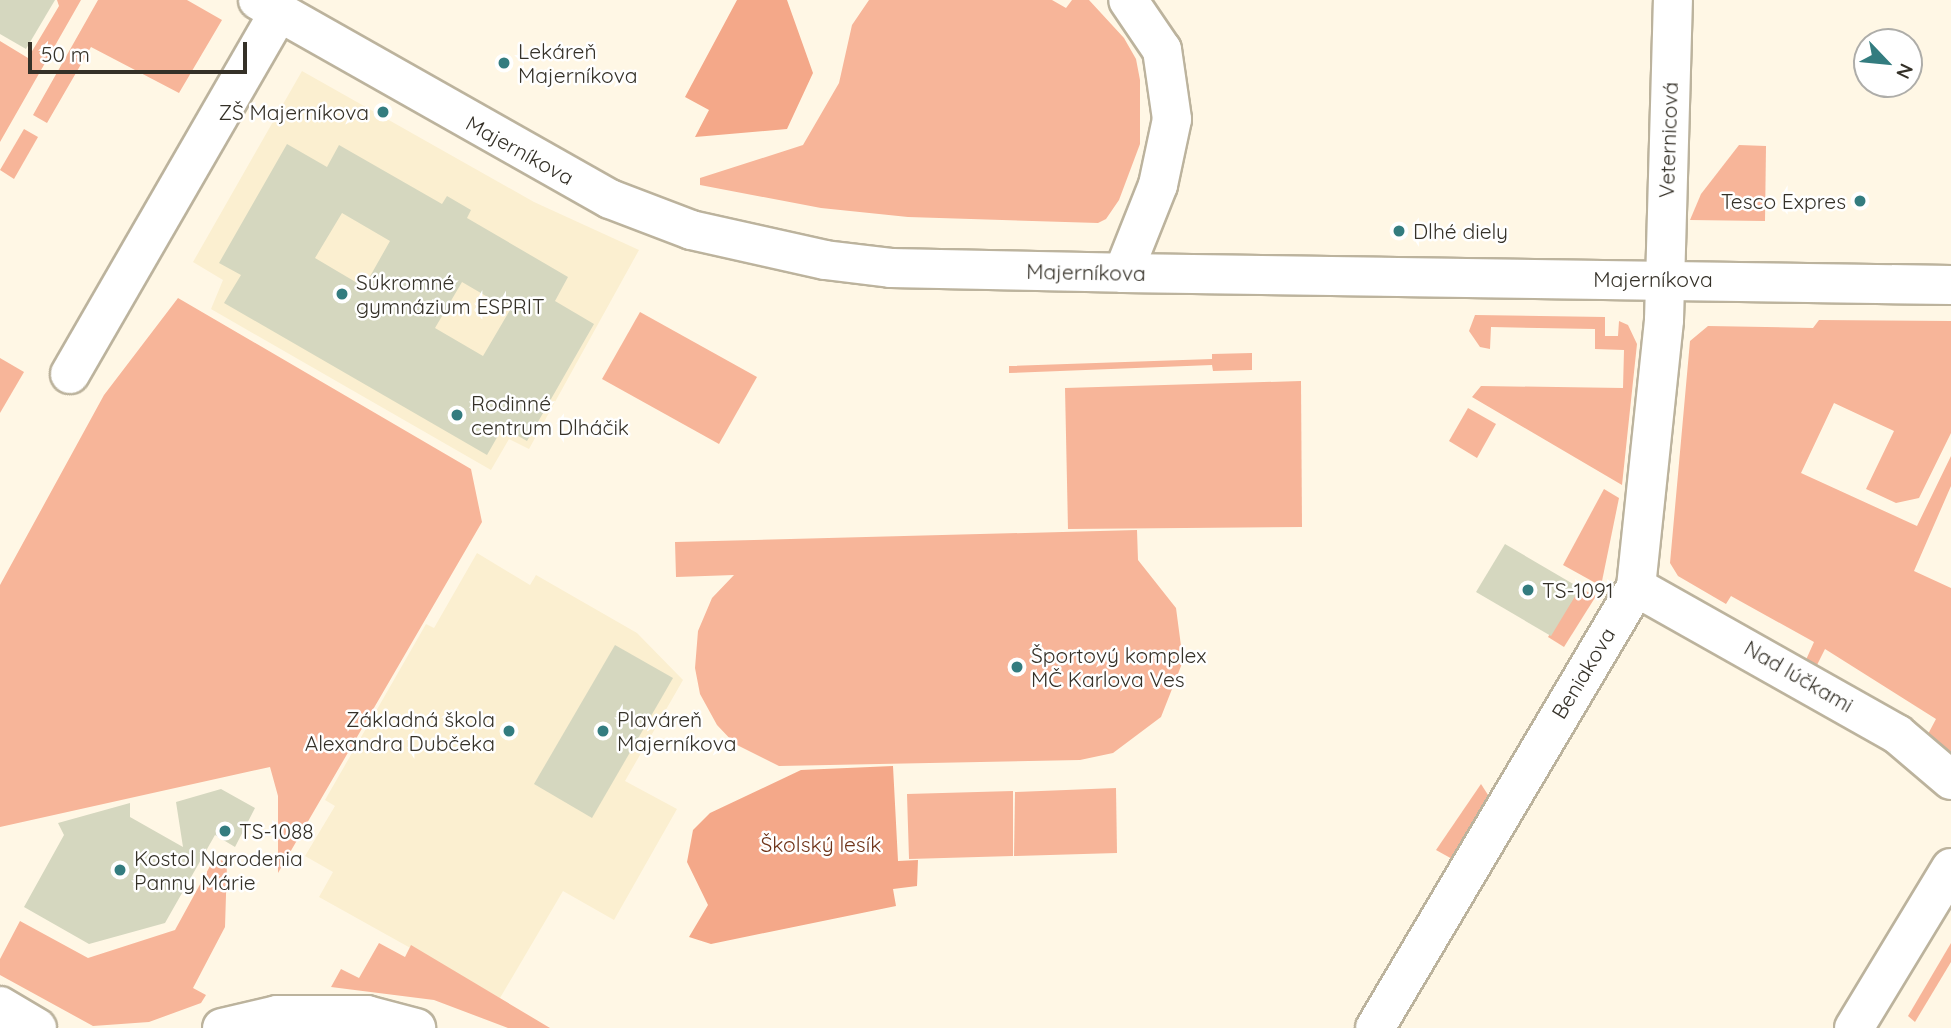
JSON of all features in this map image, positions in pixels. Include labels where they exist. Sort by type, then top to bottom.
[{"type":"street","points":[[1123,273],[1158,185],[1172,119],[1162,50],[1128,0]]},
{"type":"street","name":"Veternicová","points":[[1665,279],[1673,0]]},
{"type":"street","name":"Majerníkova","points":[[70,374],[269,6],[557,172],[691,230],[879,267],[1951,285]]},
{"type":"street","name":"Beniakova","points":[[1373,1027],[1636,587],[1665,279]]},
{"type":"street","name":"Nad lúčkami","points":[[1636,587],[1823,690],[1905,740],[1951,779]]},
{"type":"street","points":[[1854,1028],[1951,868]]},
{"type":"street","points":[[0,1006],[37,1028]]},
{"type":"street","points":[[222,1028],[276,1015],[367,1015],[416,1028]]},
{"type":"shaded area","points":[[57,0],[81,0],[0,142],[0,41],[28,58],[59,6]]},
{"type":"shaded area","points":[[98,0],[187,0],[222,20],[179,93],[91,47],[47,123],[33,115]]},
{"type":"shaded area","points":[[869,0],[1052,0],[1066,8],[1072,0],[1089,0],[1124,38],[1136,59],[1140,80],[1140,144],[1119,200],[1106,219],[1098,223],[908,217],[821,208],[700,185],[700,178],[803,145],[839,83],[852,25]]},
{"type":"shaded area","name":"Súkromné gymnázium ESPRIT","points":[[302,71],[534,202],[639,250],[529,449],[509,439],[491,470],[211,309],[223,280],[193,262]]},
{"type":"shaded area","points":[[24,129],[38,137],[14,179],[0,170]]},
{"type":"shaded area","points":[[1739,145],[1766,146],[1765,221],[1690,220],[1701,194]]},
{"type":"shaded area","points":[[178,298],[471,469],[482,522],[278,873],[278,796],[270,767],[0,827],[0,585],[104,395]]},
{"type":"shaded area","points":[[640,312],[757,377],[719,444],[602,379]]},
{"type":"shaded area","points":[[1475,315],[1605,317],[1605,336],[1618,336],[1619,321],[1628,325],[1637,344],[1622,485],[1472,397],[1481,386],[1623,388],[1624,350],[1595,349],[1595,329],[1491,327],[1490,349],[1480,347],[1469,331]]},
{"type":"shaded area","points":[[1819,320],[1951,321],[1951,433],[1919,498],[1896,503],[1866,489],[1894,431],[1834,403],[1801,473],[1917,526],[1951,456],[1951,486],[1914,571],[1951,588],[1951,755],[1927,736],[1936,719],[1825,649],[1815,669],[1805,662],[1814,642],[1731,596],[1726,604],[1678,576],[1670,563],[1690,341],[1708,326],[1813,328]]},
{"type":"shaded area","points":[[1252,353],[1252,370],[1213,371],[1212,365],[1009,373],[1009,366],[1212,359],[1212,354]]},
{"type":"shaded area","points":[[0,358],[24,372],[0,413]]},
{"type":"shaded area","points":[[1301,381],[1302,527],[1068,529],[1065,388]]},
{"type":"shaded area","points":[[1468,408],[1496,424],[1477,458],[1449,441]]},
{"type":"shaded area","points":[[1604,489],[1619,498],[1601,586],[1563,565]]},
{"type":"shaded area","points":[[1137,530],[1138,560],[1176,608],[1183,661],[1161,717],[1113,753],[1080,760],[779,766],[735,744],[717,725],[700,694],[695,668],[698,631],[712,598],[734,575],[676,577],[675,542]]},
{"type":"shaded area","name":"Základná škola Alexandra Dubčeka","points":[[477,553],[530,585],[536,575],[637,633],[683,680],[625,781],[677,809],[614,920],[563,891],[500,998],[319,897],[333,872],[305,856],[335,806],[325,800],[426,624],[434,628]]},
{"type":"shaded area","points":[[1580,588],[1596,596],[1564,647],[1548,637]]},
{"type":"shaded area","points":[[1481,784],[1490,798],[1454,860],[1436,850]]},
{"type":"shaded area","points":[[1116,788],[1117,853],[1014,856],[1015,792]]},
{"type":"shaded area","points":[[1013,791],[1013,856],[909,859],[907,794]]},
{"type":"shaded area","points":[[215,857],[227,863],[225,927],[193,988],[206,995],[201,1003],[149,1022],[93,1026],[0,975],[0,959],[20,921],[88,958],[175,930]]},
{"type":"shaded area","points":[[379,943],[405,957],[411,945],[550,1028],[508,1028],[434,1000],[331,987],[341,969],[359,978]]},
{"type":"shaded area","points":[[1951,943],[1951,962],[1915,1022],[1908,1016]]},
{"type":"green space","points":[[737,0],[787,0],[813,73],[787,129],[695,137],[709,110],[685,97]]},
{"type":"green space","name":"Školský lesík","points":[[893,766],[898,861],[918,860],[917,886],[893,889],[896,906],[711,944],[689,937],[708,905],[687,862],[693,830],[710,813],[801,770]]},
{"type":"building","points":[[0,0],[55,0],[26,49],[0,34]]},
{"type":"building","name":"Súkromné gymnázium ESPRIT","points":[[287,144],[327,167],[339,145],[442,204],[447,196],[471,210],[467,218],[568,277],[555,301],[594,324],[527,441],[503,427],[487,455],[224,303],[241,275],[219,263]],"holes":[[[342,213],[390,241],[364,287],[315,258]],[[462,282],[510,310],[483,356],[435,328]]]},
{"type":"building","name":"TS-1091","points":[[1505,544],[1580,588],[1551,636],[1476,592]]},
{"type":"building","name":"Plaváreň Majerníkova","points":[[615,645],[673,678],[592,818],[534,784]]},
{"type":"building","name":"Kostol Narodenia Panny Márie","points":[[221,789],[255,808],[235,847],[215,835],[165,923],[89,944],[24,907],[64,835],[58,823],[130,803],[130,817],[183,847],[176,802]]},
{"type":"place","name":"Lekáreň Majerníkova","points":[[504,63]]},
{"type":"place","name":"ZŠ Majerníkova","points":[[383,112]]},
{"type":"place","name":"Tesco Expres","points":[[1860,201]]},
{"type":"place","name":"Dlhé diely","points":[[1399,231]]},
{"type":"place","name":"Súkromné gymnázium ESPRIT","points":[[342,294]]},
{"type":"place","name":"Rodinné centrum Dlháčik","points":[[457,415]]},
{"type":"place","name":"TS-1091","points":[[1528,590]]},
{"type":"place","name":"Športový komplex MČ Karlova Ves","points":[[1017,667]]},
{"type":"place","name":"Základná škola Alexandra Dubčeka","points":[[509,731]]},
{"type":"place","name":"Plaváreň Majerníkova","points":[[603,731]]},
{"type":"place","name":"TS-1088","points":[[225,831]]},
{"type":"place","name":"Kostol Narodenia Panny Márie","points":[[120,870]]}]
